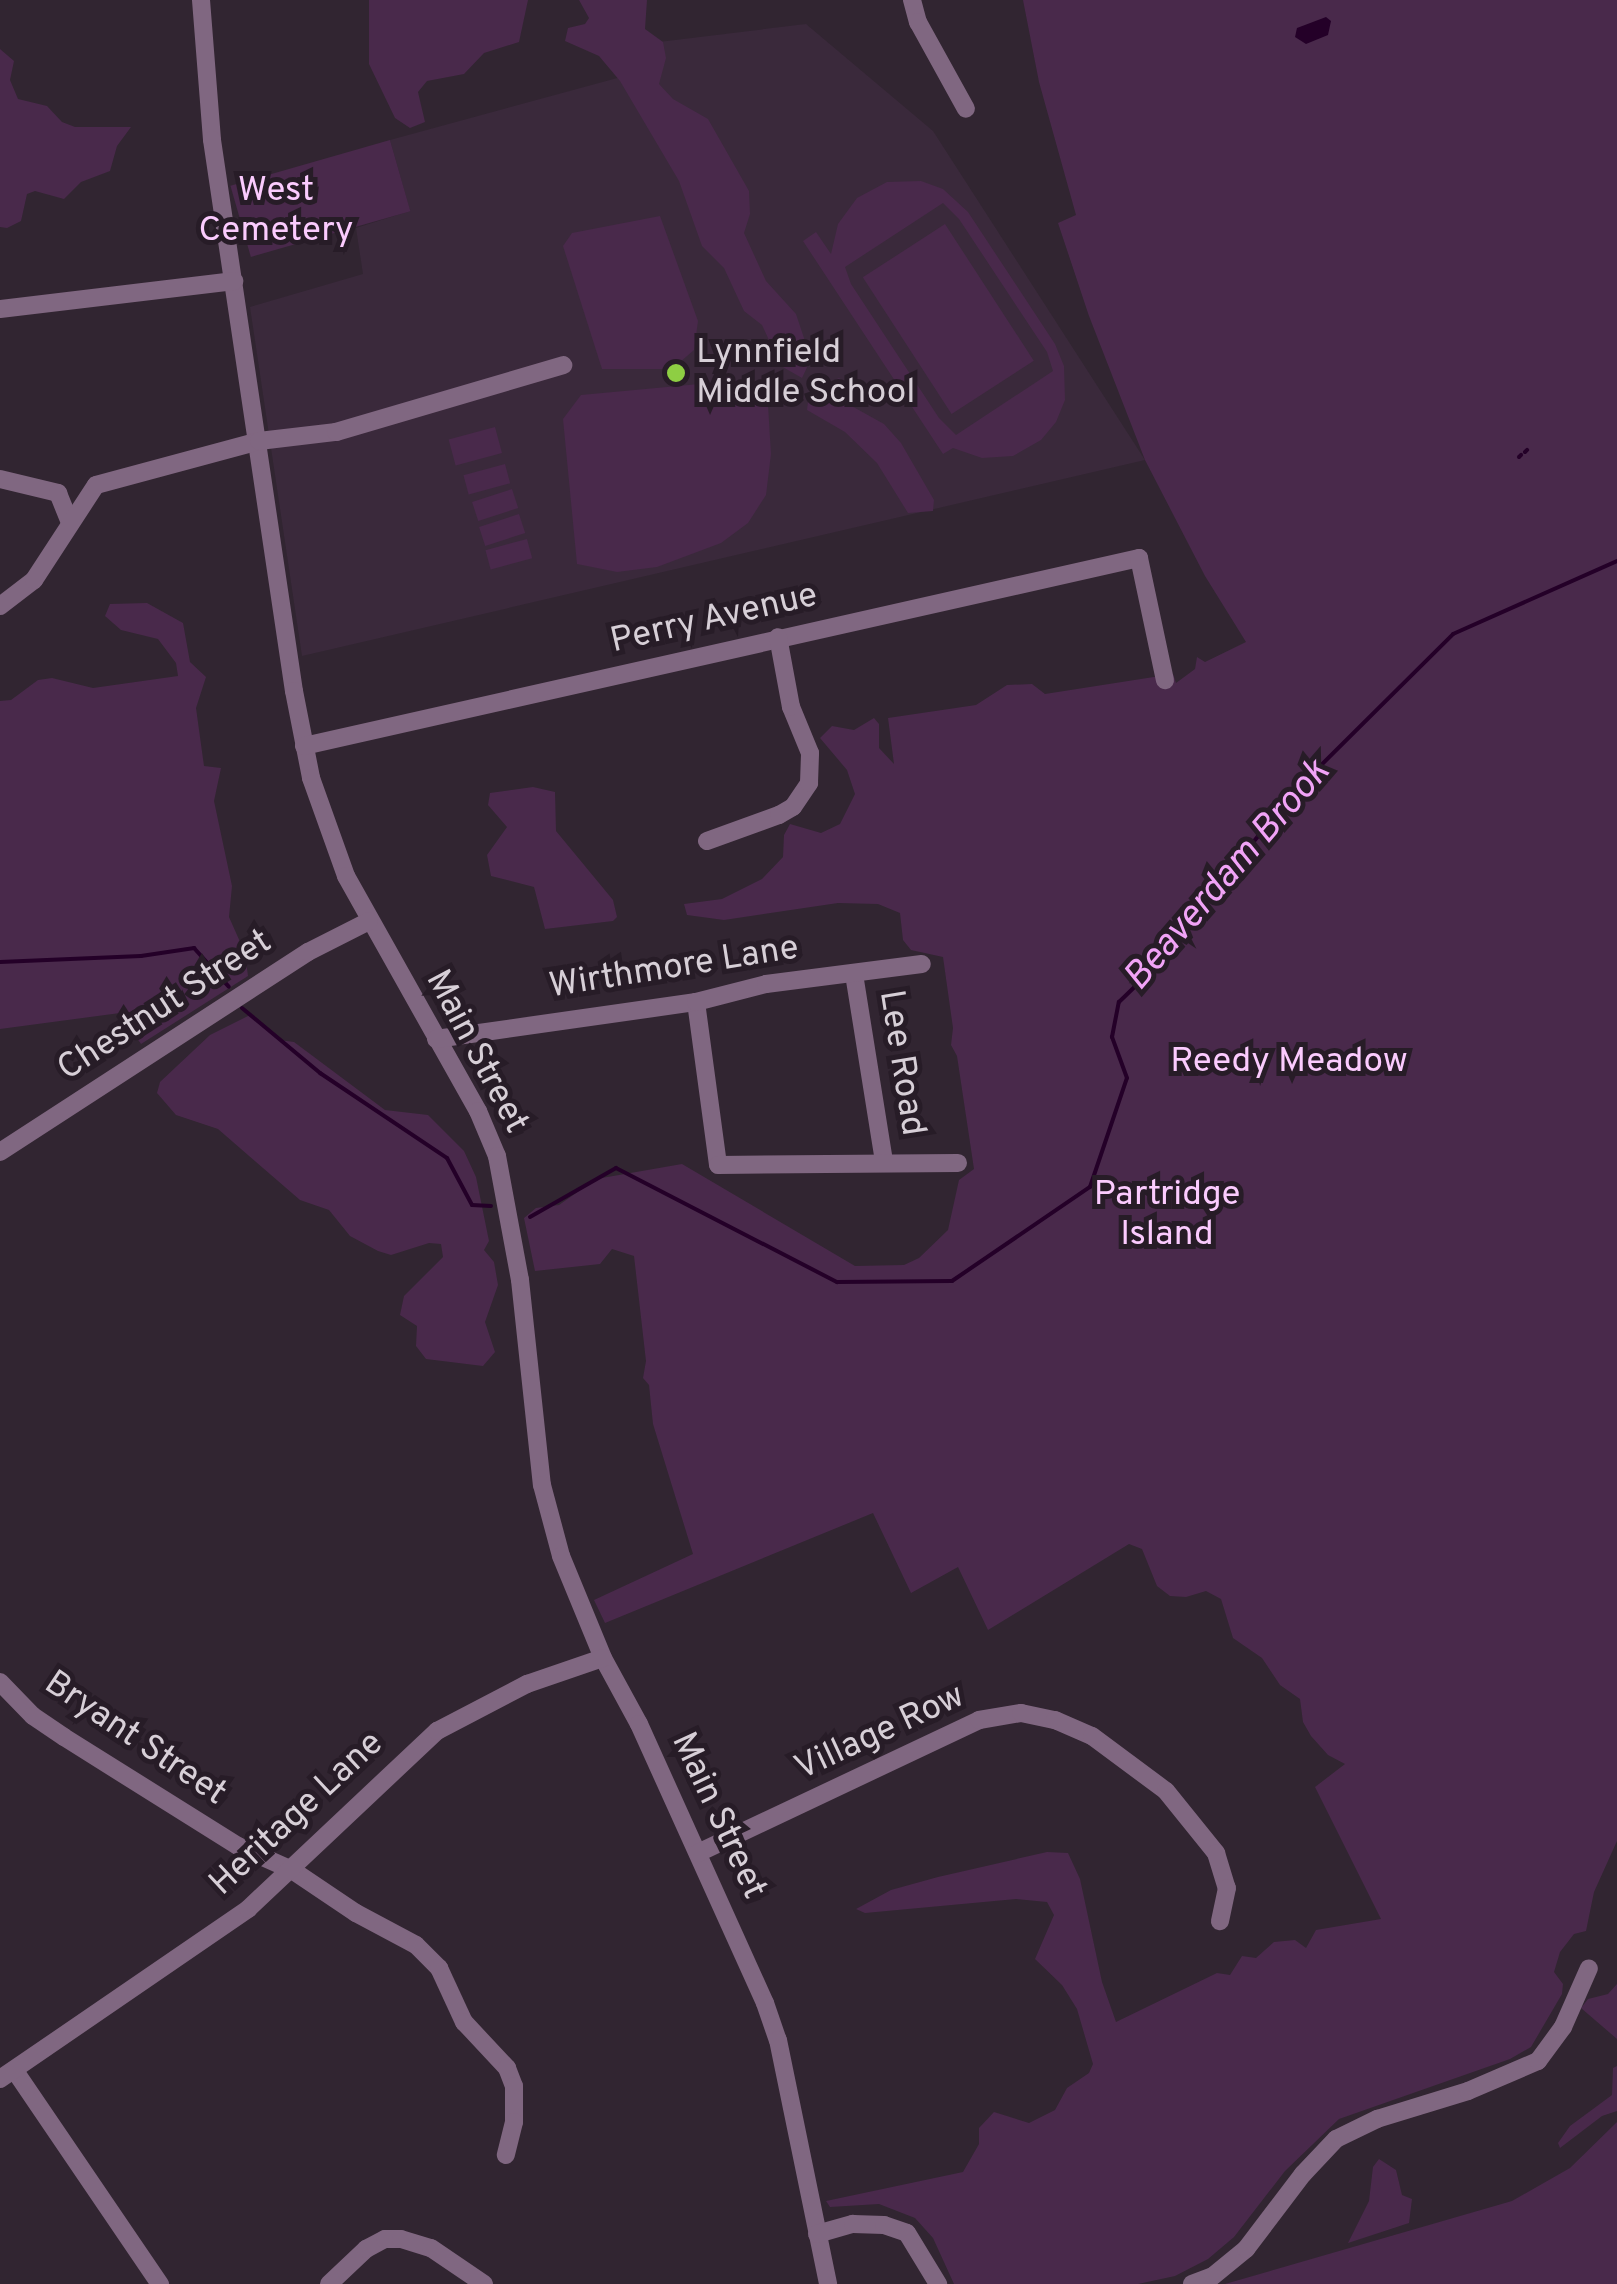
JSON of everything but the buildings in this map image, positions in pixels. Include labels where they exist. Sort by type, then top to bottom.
[{"type":"street","name":"Main Street","points":[[201,0],[212,140],[304,746],[325,823],[369,921],[478,1111],[497,1156],[518,1263],[542,1485],[561,1556],[603,1658],[639,1724],[749,1964],[778,2040],[828,2284]]},
{"type":"street","points":[[912,0],[918,22],[966,109]]},
{"type":"street","points":[[0,309],[234,281]]},
{"type":"street","points":[[0,479],[58,492],[96,485],[258,441],[336,432],[563,365]]},
{"type":"street","points":[[0,606],[34,580],[96,485]]},
{"type":"street","points":[[58,492],[70,523]]},
{"type":"street","name":"Perry Avenue","points":[[304,746],[1139,558],[1165,680]]},
{"type":"street","points":[[706,842],[780,815],[793,807],[810,783],[810,753],[791,708],[778,638]]},
{"type":"street","name":"Chestnut Street","points":[[0,1152],[308,952],[369,921]]},
{"type":"street","name":"Wirthmore Lane","points":[[436,1039],[696,1002],[766,984],[922,964]]},
{"type":"street","name":"Lee Road","points":[[854,974],[884,1162]]},
{"type":"street","points":[[696,1002],[718,1165],[958,1163]]},
{"type":"street","name":"Heritage Lane","points":[[8,2075],[248,1909],[395,1766],[437,1731],[527,1684],[603,1658]]},
{"type":"street","name":"Bryant Street","points":[[0,1682],[33,1716],[76,1745],[238,1846],[292,1870],[356,1913],[416,1944],[439,1968],[464,2022],[507,2068],[514,2086],[514,2122],[506,2155]]},
{"type":"street","name":"Village Row","points":[[698,1853],[949,1733],[979,1720],[1021,1713],[1055,1720],[1092,1736],[1166,1791],[1216,1853],[1227,1888],[1220,1920]]},
{"type":"street","points":[[1192,2284],[1213,2276],[1246,2249],[1303,2174],[1336,2140],[1377,2120],[1468,2091],[1538,2062],[1562,2028],[1589,1968]]},
{"type":"street","points":[[8,2075],[160,2284]]},
{"type":"street","points":[[818,2234],[852,2224],[884,2225],[907,2233],[938,2284]]},
{"type":"street","points":[[329,2284],[366,2248],[385,2239],[432,2248],[484,2284]]},
{"type":"shaded area","points":[[1326,17],[1331,21],[1328,35],[1306,44],[1295,37],[1297,28]]},
{"type":"shaded area","name":"Lynnfield Middle School","points":[[806,24],[933,131],[1145,460],[302,656],[250,307],[363,274],[356,228],[410,211],[390,140],[643,71],[634,45]]},
{"type":"green space","points":[[369,0],[528,0],[519,42],[484,53],[464,74],[427,81],[418,92],[425,122],[410,128],[395,118],[369,64]]},
{"type":"green space","points":[[579,0],[647,0],[645,29],[663,42],[666,58],[659,84],[673,99],[708,119],[749,191],[750,214],[744,233],[766,281],[796,314],[811,359],[802,378],[781,366],[762,325],[744,311],[724,268],[702,246],[679,181],[620,81],[599,56],[565,41],[568,28],[585,24],[589,18]]},
{"type":"green space","name":"Reedy Meadow","points":[[1023,0],[1617,0],[1617,1841],[1594,1892],[1586,1931],[1574,1934],[1560,1952],[1554,1972],[1563,1984],[1562,1994],[1531,2047],[1510,2059],[1339,2119],[1285,2171],[1234,2237],[1208,2259],[1175,2276],[1138,2284],[954,2284],[933,2238],[915,2218],[879,2204],[830,2207],[826,2201],[963,2172],[979,2144],[979,2128],[994,2112],[1029,2123],[1055,2110],[1067,2088],[1089,2073],[1093,2064],[1077,2009],[1062,1985],[1035,1959],[1054,1915],[1047,1902],[1016,1899],[865,1913],[856,1909],[891,1890],[938,1877],[1047,1852],[1068,1853],[1080,1879],[1102,1982],[1116,2022],[1217,1973],[1230,1975],[1242,1956],[1256,1958],[1274,1942],[1295,1940],[1306,1948],[1316,1930],[1381,1919],[1315,1787],[1345,1764],[1328,1755],[1311,1736],[1303,1722],[1300,1699],[1280,1685],[1262,1658],[1233,1638],[1221,1599],[1206,1591],[1186,1597],[1170,1596],[1157,1586],[1142,1549],[1129,1544],[988,1630],[958,1567],[911,1593],[873,1513],[605,1623],[594,1600],[693,1554],[653,1424],[649,1385],[643,1378],[646,1361],[634,1256],[612,1249],[600,1264],[535,1271],[524,1218],[536,1208],[559,1205],[596,1179],[682,1164],[855,1266],[904,1265],[919,1258],[948,1230],[959,1180],[974,1169],[957,1056],[951,1045],[953,1028],[943,957],[911,950],[903,940],[900,913],[878,904],[838,903],[724,920],[687,915],[684,904],[722,899],[762,879],[783,857],[784,835],[790,824],[821,833],[840,824],[855,794],[847,770],[820,738],[832,726],[854,730],[874,718],[879,724],[879,748],[894,764],[888,718],[976,705],[1007,685],[1032,684],[1045,694],[1173,674],[1176,683],[1195,669],[1197,657],[1205,662],[1246,642],[1205,576],[1145,460],[1089,316],[1058,223],[1076,215],[1039,82]]},
{"type":"green space","points":[[0,49],[14,61],[10,80],[18,99],[47,106],[62,122],[75,127],[131,127],[117,146],[110,171],[81,182],[64,199],[35,191],[27,194],[21,221],[7,228],[0,227]]},
{"type":"green space","name":"West Cemetery","points":[[390,140],[410,211],[251,257],[230,186]]},
{"type":"green space","points":[[921,181],[943,189],[968,212],[1055,344],[1064,366],[1065,400],[1056,422],[1041,440],[1013,456],[982,458],[953,448],[943,454],[803,241],[816,232],[831,254],[838,224],[857,198],[887,182]],"holes":[[[943,203],[959,219],[1047,352],[1053,371],[956,435],[939,418],[851,284],[845,267]]]},
{"type":"green space","points":[[660,216],[698,321],[694,350],[672,369],[602,369],[563,246],[572,233]]},
{"type":"green space","points":[[945,224],[1034,361],[952,414],[863,277]]},
{"type":"green space","points":[[839,378],[845,383],[848,404],[884,424],[901,443],[934,500],[933,511],[908,513],[877,463],[845,432],[807,410],[808,402],[820,387]]},
{"type":"green space","points":[[753,379],[768,405],[771,454],[766,495],[748,523],[721,543],[657,567],[617,572],[577,564],[563,419],[581,395]]},
{"type":"green space","points":[[495,427],[502,453],[456,466],[449,439]]},
{"type":"green space","points":[[505,464],[510,483],[469,494],[463,475]]},
{"type":"green space","points":[[512,489],[518,508],[478,521],[472,502]]},
{"type":"green space","points":[[519,514],[525,533],[485,546],[479,527]]},
{"type":"green space","points":[[527,539],[532,558],[491,569],[485,550]]},
{"type":"green space","points":[[147,603],[183,623],[190,662],[206,677],[196,708],[204,766],[221,768],[214,801],[232,886],[229,917],[245,953],[248,976],[141,1044],[120,1013],[0,1029],[0,701],[11,700],[38,680],[52,678],[93,688],[178,676],[176,663],[158,639],[121,630],[105,616],[110,604]]},
{"type":"green space","points":[[533,787],[555,792],[556,831],[613,900],[617,917],[613,921],[545,929],[534,887],[491,876],[487,855],[507,827],[488,805],[490,793]]},
{"type":"green space","points":[[252,1014],[279,1040],[294,1042],[385,1110],[428,1115],[464,1151],[476,1177],[489,1241],[484,1250],[494,1262],[498,1285],[485,1322],[495,1352],[483,1366],[426,1359],[416,1346],[417,1326],[400,1315],[404,1296],[443,1257],[441,1244],[429,1243],[391,1255],[378,1251],[350,1236],[329,1210],[300,1200],[218,1129],[176,1115],[157,1093],[160,1082],[210,1035]]},
{"type":"green space","points":[[1617,1984],[1617,2039],[1581,2008],[1588,1999],[1608,1994]]},
{"type":"green space","points":[[1617,2066],[1617,2111],[1602,2116],[1560,2148],[1558,2143],[1570,2126],[1612,2095],[1613,2068]]},
{"type":"green space","points":[[1617,2122],[1617,2284],[1225,2284],[1512,2201],[1570,2168]]},
{"type":"green space","points":[[1379,2159],[1396,2170],[1402,2195],[1412,2199],[1409,2223],[1348,2243],[1369,2201],[1373,2167]]},
{"type":"waterway","name":"Beaverdam Brook","points":[[530,1217],[616,1168],[837,1282],[952,1281],[1090,1187],[1127,1078],[1112,1037],[1119,1002],[1146,976],[1292,794],[1453,634],[1617,561]]},
{"type":"waterway","name":"Beaverdam Brook","points":[[0,962],[141,956],[194,948],[229,987]]},
{"type":"waterway","name":"Beaverdam Brook","points":[[242,1008],[320,1073],[447,1158],[472,1205],[491,1206]]},
{"type":"place","name":"Lynnfield Middle School","points":[[676,373]]},
{"type":"park label","name":"Partridge Island","points":[[1167,1215]]}]
